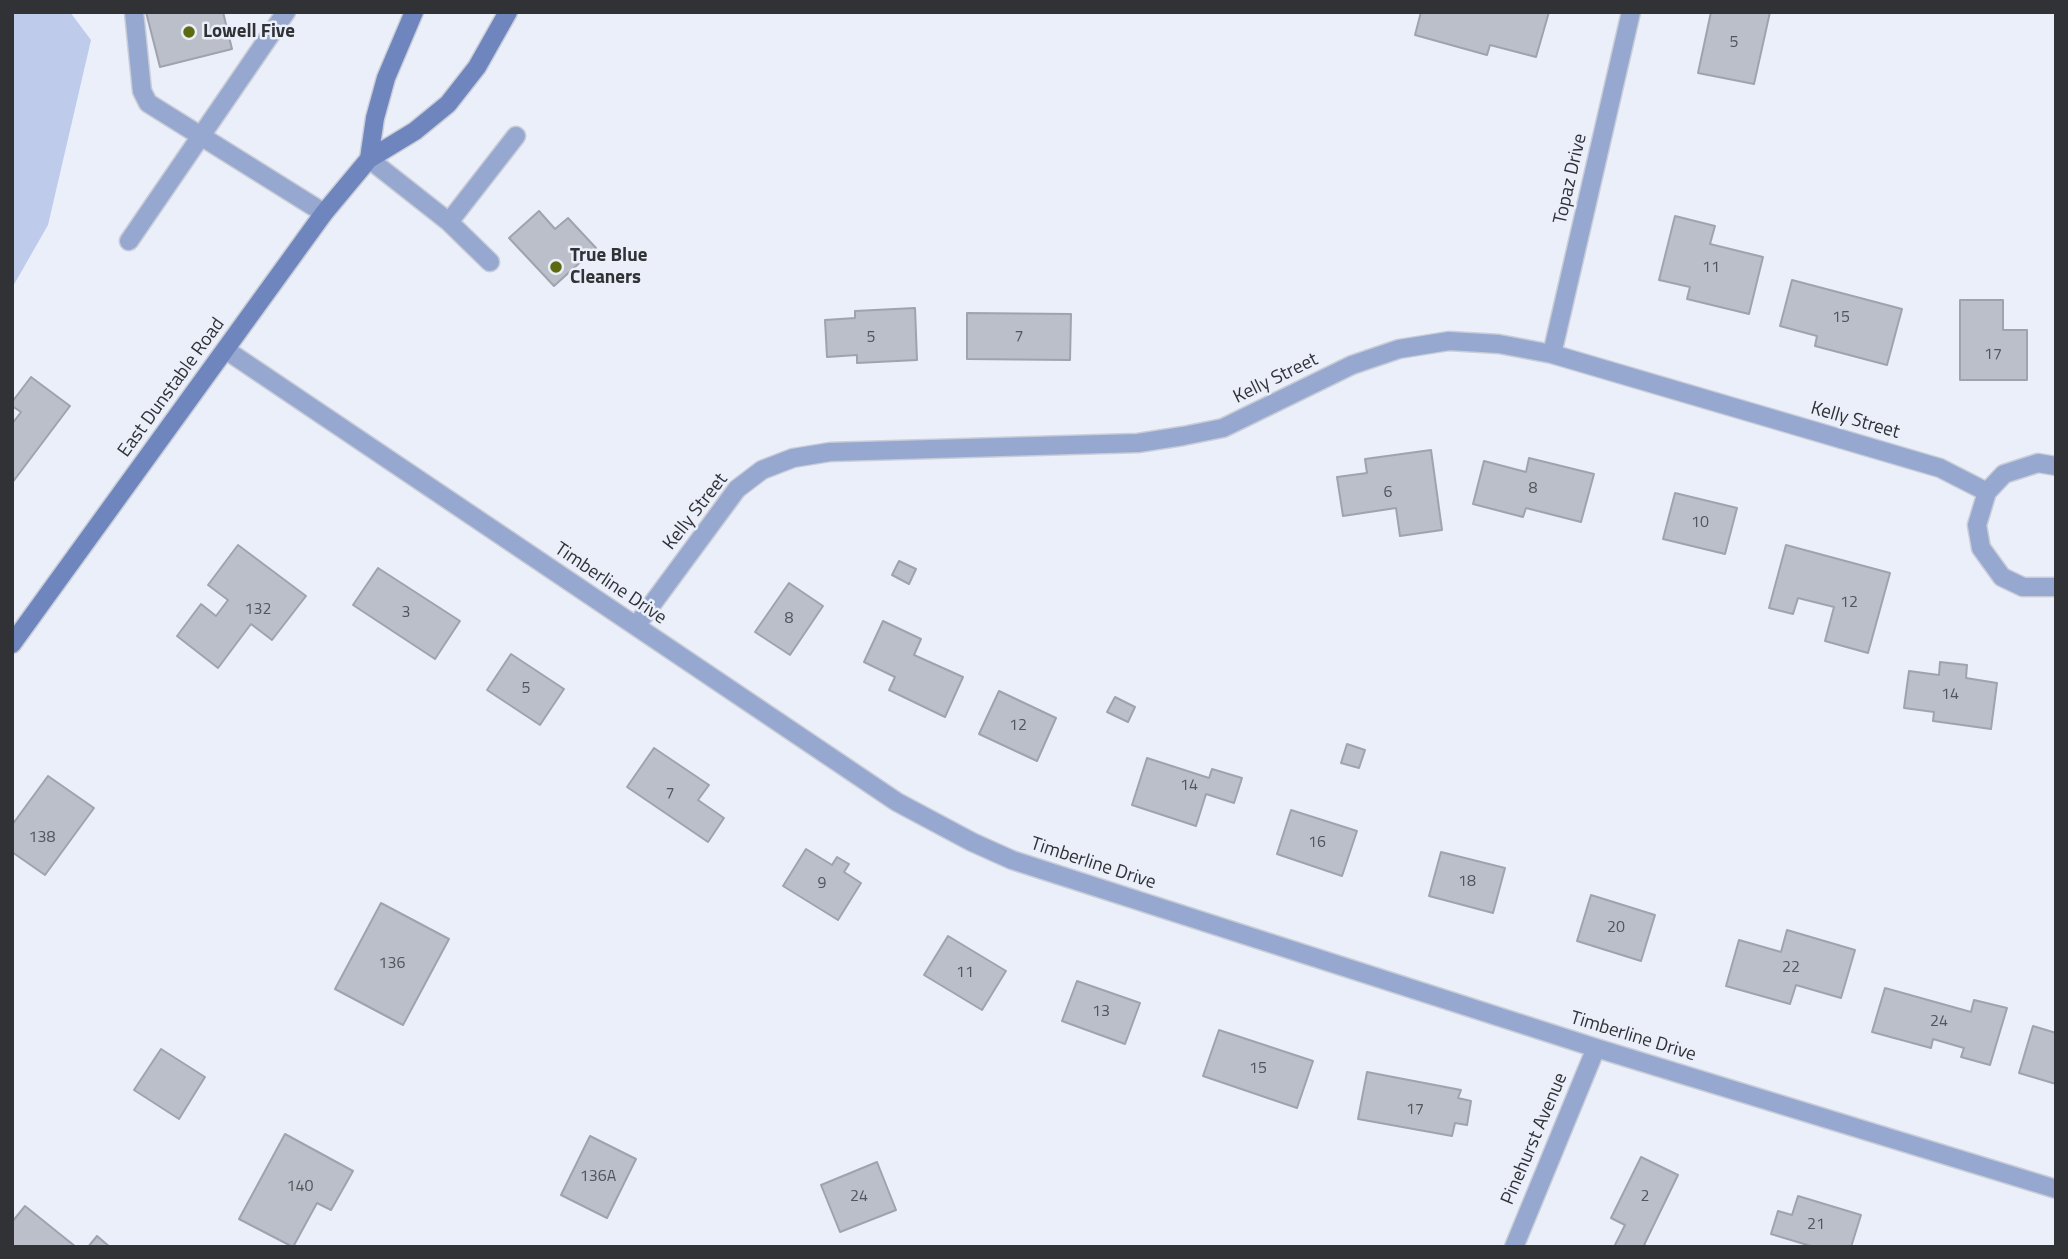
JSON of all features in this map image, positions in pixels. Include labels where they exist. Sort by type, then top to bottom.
[{"type":"street","points":[[134,12],[144,98],[156,109],[201,134],[324,213]]},
{"type":"street","points":[[128,241],[286,12]]},
{"type":"street","name":"East Dunstable Road","points":[[369,159],[386,78],[414,12]]},
{"type":"street","name":"East Dunstable Road","points":[[12,644],[324,213],[369,159],[415,131],[448,104],[477,67],[508,12]]},
{"type":"street","name":"Topaz Drive","points":[[1552,354],[1631,12]]},
{"type":"street","points":[[449,222],[516,136]]},
{"type":"street","points":[[369,159],[449,222],[490,262]]},
{"type":"street","name":"Kelly Street","points":[[636,626],[737,489],[762,470],[793,458],[830,453],[1138,443],[1223,428],[1352,365],[1399,349],[1449,341],[1499,344],[1552,354],[1940,468],[1987,492]]},
{"type":"street","name":"Timberline Drive","points":[[226,350],[897,802],[972,842],[1012,860],[1596,1048],[2056,1189]]},
{"type":"street","points":[[2056,466],[2038,463],[2014,468],[1987,492],[1977,525],[1980,548],[2001,577],[2023,587],[2056,587]]},
{"type":"street","name":"Pinehurst Avenue","points":[[1514,1247],[1596,1048]]},
{"type":"shaded area","points":[[12,12],[70,12],[91,40],[48,225],[12,288]]},
{"type":"building","name":"Lowell Five","points":[[146,12],[223,12],[232,49],[160,67]]},
{"type":"building","points":[[1421,12],[1549,12],[1536,57],[1490,45],[1487,55],[1415,35]]},
{"type":"building","points":[[1711,12],[1770,12],[1754,84],[1698,73]]},
{"type":"building","name":"True Blue Cleaners","points":[[539,211],[555,229],[568,218],[596,248],[554,286],[509,238]]},
{"type":"building","points":[[1675,216],[1715,226],[1710,244],[1763,257],[1749,314],[1687,299],[1690,287],[1659,280]]},
{"type":"building","points":[[1792,280],[1902,309],[1887,365],[1815,346],[1817,336],[1780,326]]},
{"type":"building","points":[[1960,300],[2003,300],[2003,330],[2027,330],[2027,380],[1960,380]]},
{"type":"building","points":[[915,308],[917,360],[857,363],[857,355],[827,357],[825,320],[855,318],[855,311]]},
{"type":"building","points":[[967,313],[1071,314],[1070,360],[967,359]]},
{"type":"building","points":[[31,377],[70,406],[12,483],[12,424],[21,412],[12,406],[12,402]]},
{"type":"building","points":[[1431,450],[1442,530],[1400,536],[1396,508],[1343,516],[1337,477],[1367,473],[1365,459]]},
{"type":"building","points":[[1529,458],[1594,474],[1581,522],[1526,508],[1523,517],[1473,504],[1484,461],[1526,472]]},
{"type":"building","points":[[1675,493],[1737,508],[1725,554],[1663,539]]},
{"type":"building","points":[[238,545],[306,596],[272,640],[251,624],[218,668],[177,636],[201,604],[216,616],[228,600],[208,585]]},
{"type":"building","points":[[1786,545],[1890,573],[1868,653],[1825,641],[1834,607],[1798,598],[1793,614],[1769,608]]},
{"type":"building","points":[[899,561],[916,569],[909,584],[892,575]]},
{"type":"building","points":[[378,568],[460,621],[435,659],[353,605]]},
{"type":"building","points":[[789,583],[823,606],[790,655],[755,632]]},
{"type":"building","points":[[883,621],[921,639],[914,655],[963,677],[945,717],[889,690],[895,677],[864,662]]},
{"type":"building","points":[[511,654],[564,689],[540,725],[487,690]]},
{"type":"building","points":[[1940,662],[1967,665],[1966,678],[1997,683],[1991,729],[1933,721],[1934,712],[1904,708],[1909,671],[1939,675]]},
{"type":"building","points":[[999,691],[1056,718],[1037,761],[979,734]]},
{"type":"building","points":[[1115,697],[1135,707],[1128,722],[1107,712]]},
{"type":"building","points":[[1347,744],[1365,750],[1359,768],[1341,763]]},
{"type":"building","points":[[654,748],[709,785],[698,800],[724,818],[708,842],[627,787]]},
{"type":"building","points":[[1147,758],[1209,778],[1212,769],[1242,778],[1234,803],[1206,794],[1196,826],[1132,805]]},
{"type":"building","points":[[48,776],[94,808],[45,875],[12,852],[12,825]]},
{"type":"building","points":[[1291,810],[1357,831],[1342,876],[1277,854]]},
{"type":"building","points":[[806,849],[832,865],[837,857],[849,864],[844,872],[861,883],[838,920],[783,886]]},
{"type":"building","points":[[1441,852],[1505,868],[1493,913],[1429,896]]},
{"type":"building","points":[[1591,895],[1655,915],[1641,961],[1577,941]]},
{"type":"building","points":[[381,903],[449,939],[403,1025],[335,989]]},
{"type":"building","points":[[1787,930],[1855,950],[1841,998],[1796,985],[1790,1004],[1726,986],[1739,940],[1781,952]]},
{"type":"building","points":[[948,936],[1006,971],[982,1010],[924,975]]},
{"type":"building","points":[[1077,981],[1140,1003],[1125,1044],[1062,1021]]},
{"type":"building","points":[[1885,988],[1971,1012],[1974,1000],[2007,1008],[1990,1065],[1961,1057],[1964,1048],[1933,1039],[1931,1048],[1872,1032]]},
{"type":"building","points":[[2033,1026],[2056,1033],[2056,1084],[2019,1073]]},
{"type":"building","points":[[1219,1030],[1313,1061],[1297,1108],[1203,1076]]},
{"type":"building","points":[[161,1049],[205,1077],[179,1119],[134,1090]]},
{"type":"building","points":[[1367,1072],[1461,1090],[1458,1098],[1471,1101],[1467,1125],[1455,1123],[1452,1136],[1358,1119]]},
{"type":"building","points":[[285,1134],[353,1171],[331,1210],[317,1203],[293,1247],[239,1219]]},
{"type":"building","points":[[590,1136],[636,1159],[607,1218],[561,1195]]},
{"type":"building","points":[[1641,1157],[1678,1175],[1644,1245],[1648,1247],[1614,1247],[1625,1225],[1611,1218]]},
{"type":"building","points":[[877,1162],[896,1210],[840,1232],[821,1185]]},
{"type":"building","points":[[1798,1196],[1861,1215],[1851,1247],[1814,1247],[1771,1234],[1778,1211],[1792,1215]]},
{"type":"building","points":[[25,1206],[76,1247],[12,1247],[12,1222]]},
{"type":"building","points":[[97,1236],[110,1247],[88,1247]]},
{"type":"place","name":"Lowell Five","points":[[189,32]]},
{"type":"place","name":"True Blue Cleaners","points":[[556,267]]}]
